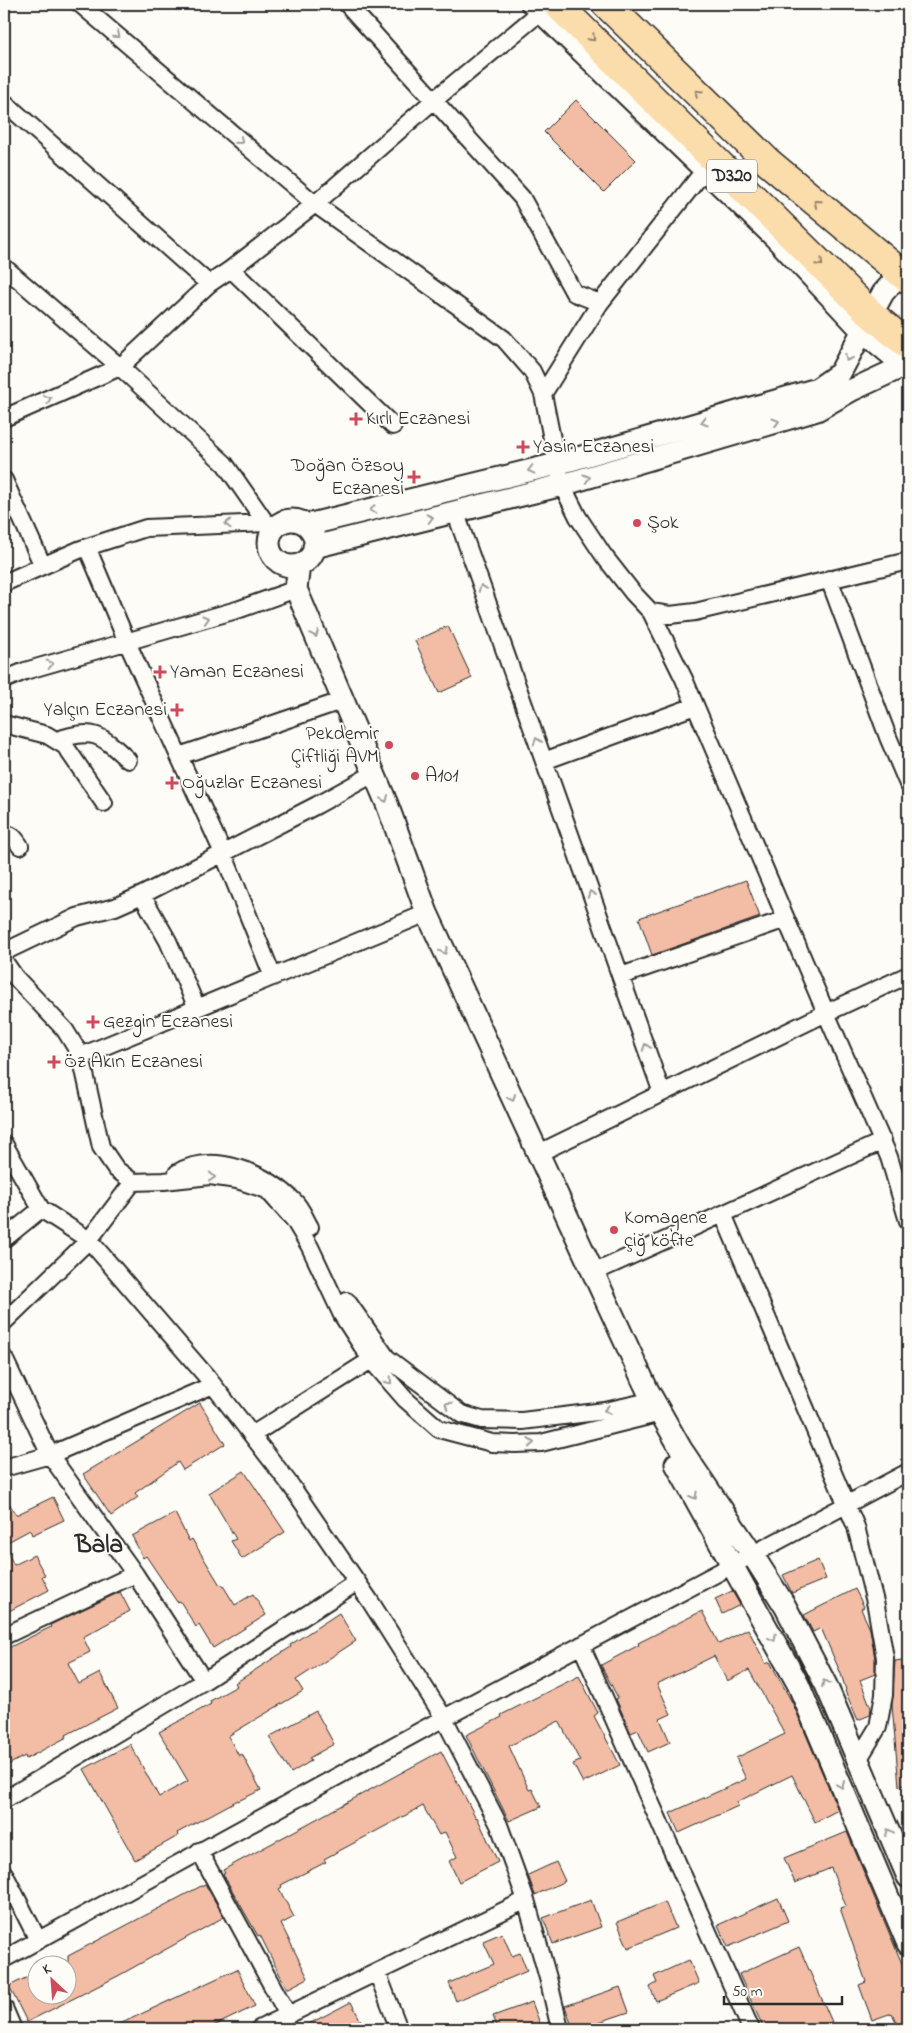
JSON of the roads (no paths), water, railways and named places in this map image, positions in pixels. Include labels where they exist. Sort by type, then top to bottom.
[{"type":"highway","name":"D320","points":[[606,4],[768,162],[905,276]]},
{"type":"highway","name":"D320","points":[[544,6],[907,362]]},
{"type":"street","points":[[80,4],[315,204],[504,339],[532,371],[544,394],[556,464],[562,485],[578,517],[604,556],[633,593],[651,612],[695,706],[826,1013],[883,1141],[908,1221]]},
{"type":"street","points":[[347,4],[522,198],[574,293],[600,303]]},
{"type":"street","points":[[4,418],[120,367],[209,284],[315,204],[544,6],[703,172],[773,239],[866,323]]},
{"type":"street","points":[[4,102],[209,284]]},
{"type":"street","points":[[544,394],[600,303],[703,172]]},
{"type":"street","points":[[4,267],[120,367],[225,464],[271,524],[269,542],[274,558],[282,564],[290,566],[299,565],[312,554],[314,547],[313,535],[307,526],[297,521],[271,524],[146,528],[87,547],[4,584]]},
{"type":"street","points":[[231,269],[393,426]]},
{"type":"street","points":[[307,526],[556,464],[817,389],[840,373],[883,293],[905,276]]},
{"type":"street","points":[[314,547],[562,485],[818,410],[907,362]]},
{"type":"street","points":[[4,480],[43,566]]},
{"type":"street","points":[[455,511],[662,1093]]},
{"type":"street","points":[[87,547],[127,642],[223,853],[273,977]]},
{"type":"street","points":[[651,612],[670,615],[695,612],[908,561]]},
{"type":"street","points":[[299,565],[296,589],[375,773],[427,913],[652,1405],[733,1565],[798,1684],[908,1944]]},
{"type":"street","points":[[829,579],[908,784]]},
{"type":"street","points":[[4,680],[26,671],[240,610],[296,589]]},
{"type":"street","points":[[179,756],[344,700]]},
{"type":"street","points":[[544,760],[695,706]]},
{"type":"street","points":[[4,724],[35,731],[57,740],[65,746],[104,803]]},
{"type":"street","points":[[57,740],[75,734],[93,734],[108,742],[128,760]]},
{"type":"street","points":[[4,952],[76,917],[115,907],[142,895],[375,773]]},
{"type":"street","points":[[4,836],[7,834],[13,836],[20,846]]},
{"type":"street","points":[[142,895],[168,941],[197,1008]]},
{"type":"street","points":[[81,1056],[427,913]]},
{"type":"street","points":[[621,976],[786,919]]},
{"type":"street","points":[[4,961],[10,977],[65,1030],[81,1056],[101,1147],[116,1169],[133,1182],[210,1176],[236,1180],[267,1190],[294,1220],[310,1248],[342,1315],[371,1360],[405,1399],[439,1429],[492,1443],[542,1442],[607,1425],[652,1405]]},
{"type":"street","points":[[537,1154],[908,975]]},
{"type":"street","points":[[593,1273],[883,1141]]},
{"type":"street","points":[[4,1144],[10,1169],[41,1209],[89,1240],[213,1385],[252,1435],[292,1488],[357,1582],[444,1718],[499,1825],[526,1900],[560,2029]]},
{"type":"street","points":[[164,1181],[182,1170],[208,1163],[232,1167],[264,1178],[295,1202],[317,1240],[351,1308],[377,1346],[387,1358],[461,1414],[482,1420],[522,1421],[652,1405]]},
{"type":"street","points":[[4,1322],[89,1240],[133,1182]]},
{"type":"street","points":[[4,1239],[41,1209]]},
{"type":"street","points":[[723,1214],[845,1505],[856,1527],[876,1606],[885,1658],[884,1695],[878,1727],[858,1760]]},
{"type":"street","points":[[4,1358],[50,1455],[135,1574],[204,1681]]},
{"type":"street","points":[[252,1435],[371,1360]]},
{"type":"street","points":[[4,1468],[50,1455],[213,1385]]},
{"type":"street","points":[[652,1405],[785,1606],[826,1685],[908,1877]]},
{"type":"street","points":[[4,1959],[444,1718],[908,1472]]},
{"type":"street","points":[[4,1636],[135,1574]]},
{"type":"street","points":[[4,1800],[204,1681],[357,1582]]},
{"type":"street","points":[[582,1645],[751,2029]]},
{"type":"street","points":[[199,1851],[288,2015]]},
{"type":"street","points":[[4,1873],[38,1940]]},
{"type":"street","points":[[259,2029],[526,1900]]},
{"type":"street","points":[[377,1972],[399,2029]]},
{"type":"street","points":[[4,2008],[13,2029]]},
{"type":"place","name":"Kırlı Eczanesi","points":[[356,419]]},
{"type":"place","name":"Yasin Eczanesi","points":[[523,447]]},
{"type":"place","name":"Doğan Özsoy Eczanesi","points":[[414,477]]},
{"type":"place","name":"Şok","points":[[637,523]]},
{"type":"place","name":"Yaman Eczanesi","points":[[160,672]]},
{"type":"place","name":"Yalçın Eczanesi","points":[[177,710]]},
{"type":"place","name":"Pekdemir Çiftliği AVM","points":[[389,745]]},
{"type":"place","name":"A101","points":[[415,776]]},
{"type":"place","name":"Oğuzlar Eczanesi","points":[[172,783]]},
{"type":"place","name":"Gezgin Eczanesi","points":[[93,1022]]},
{"type":"place","name":"Öz Akın Eczanesi","points":[[54,1062]]},
{"type":"place","name":"Komagene çiğ köfte","points":[[614,1230]]},
{"type":"district","name":"Bala","points":[[99,1546]]}]
